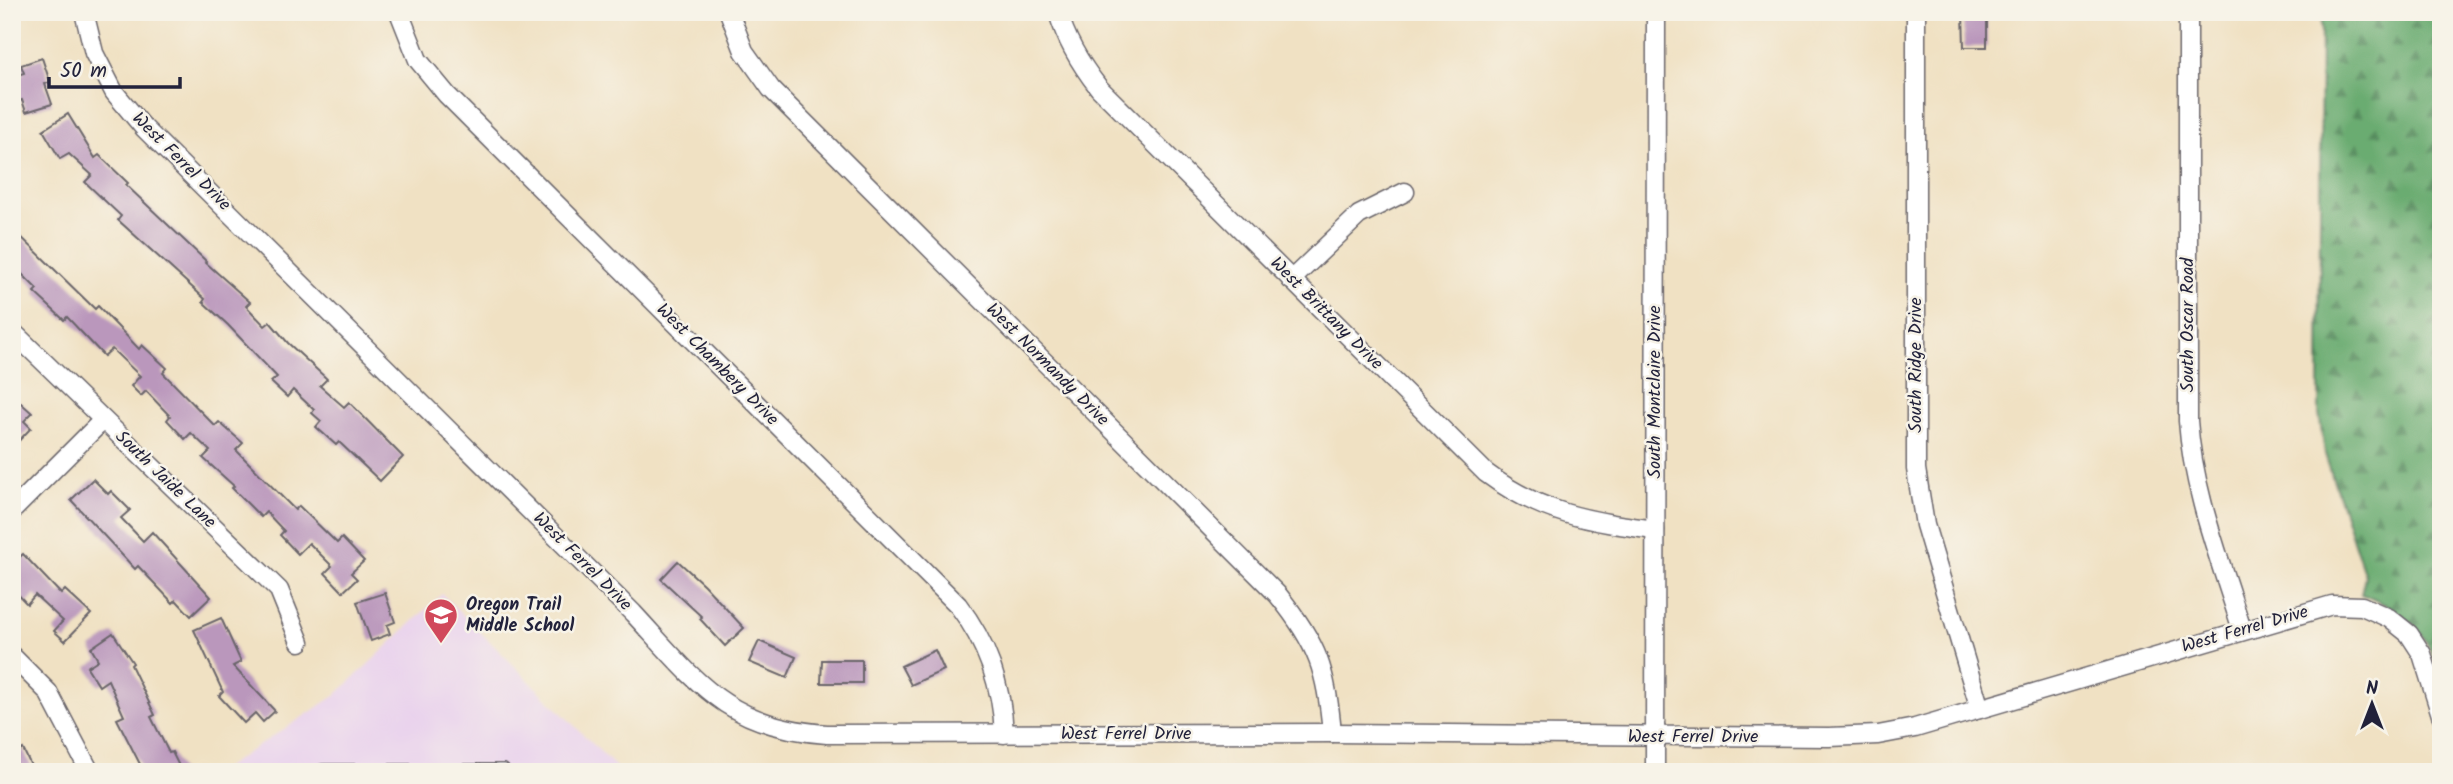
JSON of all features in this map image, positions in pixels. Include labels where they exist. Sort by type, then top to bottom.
[{"type":"street","name":"West Ferrel Drive","points":[[84,12],[94,53],[114,92],[144,128],[633,613],[699,684],[736,711],[768,725],[797,732],[827,734],[1332,733],[1655,737],[1878,735],[1915,728],[2332,605],[2362,606],[2389,618],[2409,634],[2422,654],[2441,715]]},
{"type":"street","name":"West Chambery Drive","points":[[398,12],[418,60],[447,95],[958,605],[978,634],[996,676],[1004,734]]},
{"type":"street","name":"West Normandy Drive","points":[[729,12],[744,51],[771,89],[1278,595],[1307,634],[1323,668],[1332,733]]},
{"type":"street","name":"West Brittany Drive","points":[[1058,12],[1071,47],[1099,88],[1451,440],[1502,485],[1555,511],[1604,523],[1655,530]]},
{"type":"street","name":"South Montclaire Drive","points":[[1655,772],[1656,12]]},
{"type":"street","name":"South Ridge Drive","points":[[1916,12],[1916,469],[1925,525],[1980,709]]},
{"type":"street","name":"South Oscar Road","points":[[2188,12],[2190,452],[2242,630]]},
{"type":"street","points":[[1291,280],[1359,215],[1405,192]]},
{"type":"street","name":"South Jaide Lane","points":[[12,331],[279,590],[300,642]]},
{"type":"street","points":[[12,511],[103,420]]},
{"type":"street","points":[[12,656],[48,692],[90,772]]},
{"type":"lane","points":[[320,771],[504,769]]},
{"type":"shaded area","name":"Oregon Trail Middle School","points":[[442,594],[621,772],[218,772],[335,696]]},
{"type":"green space","points":[[2321,12],[2441,12],[2441,679],[2429,647],[2414,625],[2404,616],[2361,594],[2365,576],[2325,454],[2319,413]]},
{"type":"building","points":[[1963,12],[1987,12],[1987,47],[1964,47]]},
{"type":"building","points":[[42,58],[50,82],[45,84],[52,104],[26,112],[22,100],[15,102],[12,77],[24,73],[21,65]]},
{"type":"building","points":[[68,114],[95,158],[99,155],[205,262],[250,302],[246,306],[265,326],[270,322],[288,343],[327,379],[320,386],[344,407],[349,402],[403,457],[380,481],[339,442],[336,445],[316,427],[321,421],[312,413],[314,410],[293,390],[287,397],[271,382],[277,377],[203,302],[205,299],[118,220],[121,216],[85,182],[92,175],[69,154],[60,159],[43,130]]},
{"type":"building","points":[[12,228],[95,309],[98,306],[139,349],[142,345],[167,368],[163,373],[215,426],[219,422],[243,443],[236,450],[295,510],[299,506],[337,543],[342,538],[364,561],[351,573],[357,579],[343,592],[325,573],[332,566],[309,543],[298,554],[280,535],[284,531],[266,512],[261,517],[232,488],[234,486],[203,458],[210,451],[191,433],[185,439],[167,420],[170,416],[146,391],[141,396],[131,386],[140,376],[112,349],[104,356],[67,317],[64,320],[34,292],[37,289],[12,264]]},
{"type":"building","points":[[12,395],[32,413],[24,421],[31,428],[12,448]]},
{"type":"building","points":[[93,479],[108,494],[111,491],[130,510],[121,518],[143,541],[152,532],[211,597],[191,616],[176,600],[173,603],[138,566],[135,569],[71,500]]},
{"type":"building","points":[[23,554],[61,594],[65,590],[91,614],[65,641],[54,631],[63,621],[35,595],[27,604],[12,588],[12,564]]},
{"type":"building","points":[[678,561],[744,628],[725,646],[700,619],[702,617],[661,579]]},
{"type":"building","points":[[385,593],[395,622],[387,625],[390,634],[371,641],[357,602]]},
{"type":"building","points":[[221,618],[241,662],[233,666],[275,711],[263,722],[255,713],[244,723],[219,696],[223,692],[194,630]]},
{"type":"building","points":[[113,633],[133,663],[131,665],[155,715],[151,717],[182,772],[144,772],[117,719],[124,716],[108,680],[99,686],[87,667],[98,660],[91,648]]},
{"type":"building","points":[[759,641],[796,657],[787,678],[749,662]]},
{"type":"building","points":[[935,650],[944,670],[911,685],[901,666]]},
{"type":"building","points":[[822,660],[862,660],[862,683],[821,683]]},
{"type":"building","points":[[23,749],[34,772],[12,772],[12,755]]},
{"type":"place","name":"Oregon Trail Middle School","points":[[441,645]]}]
